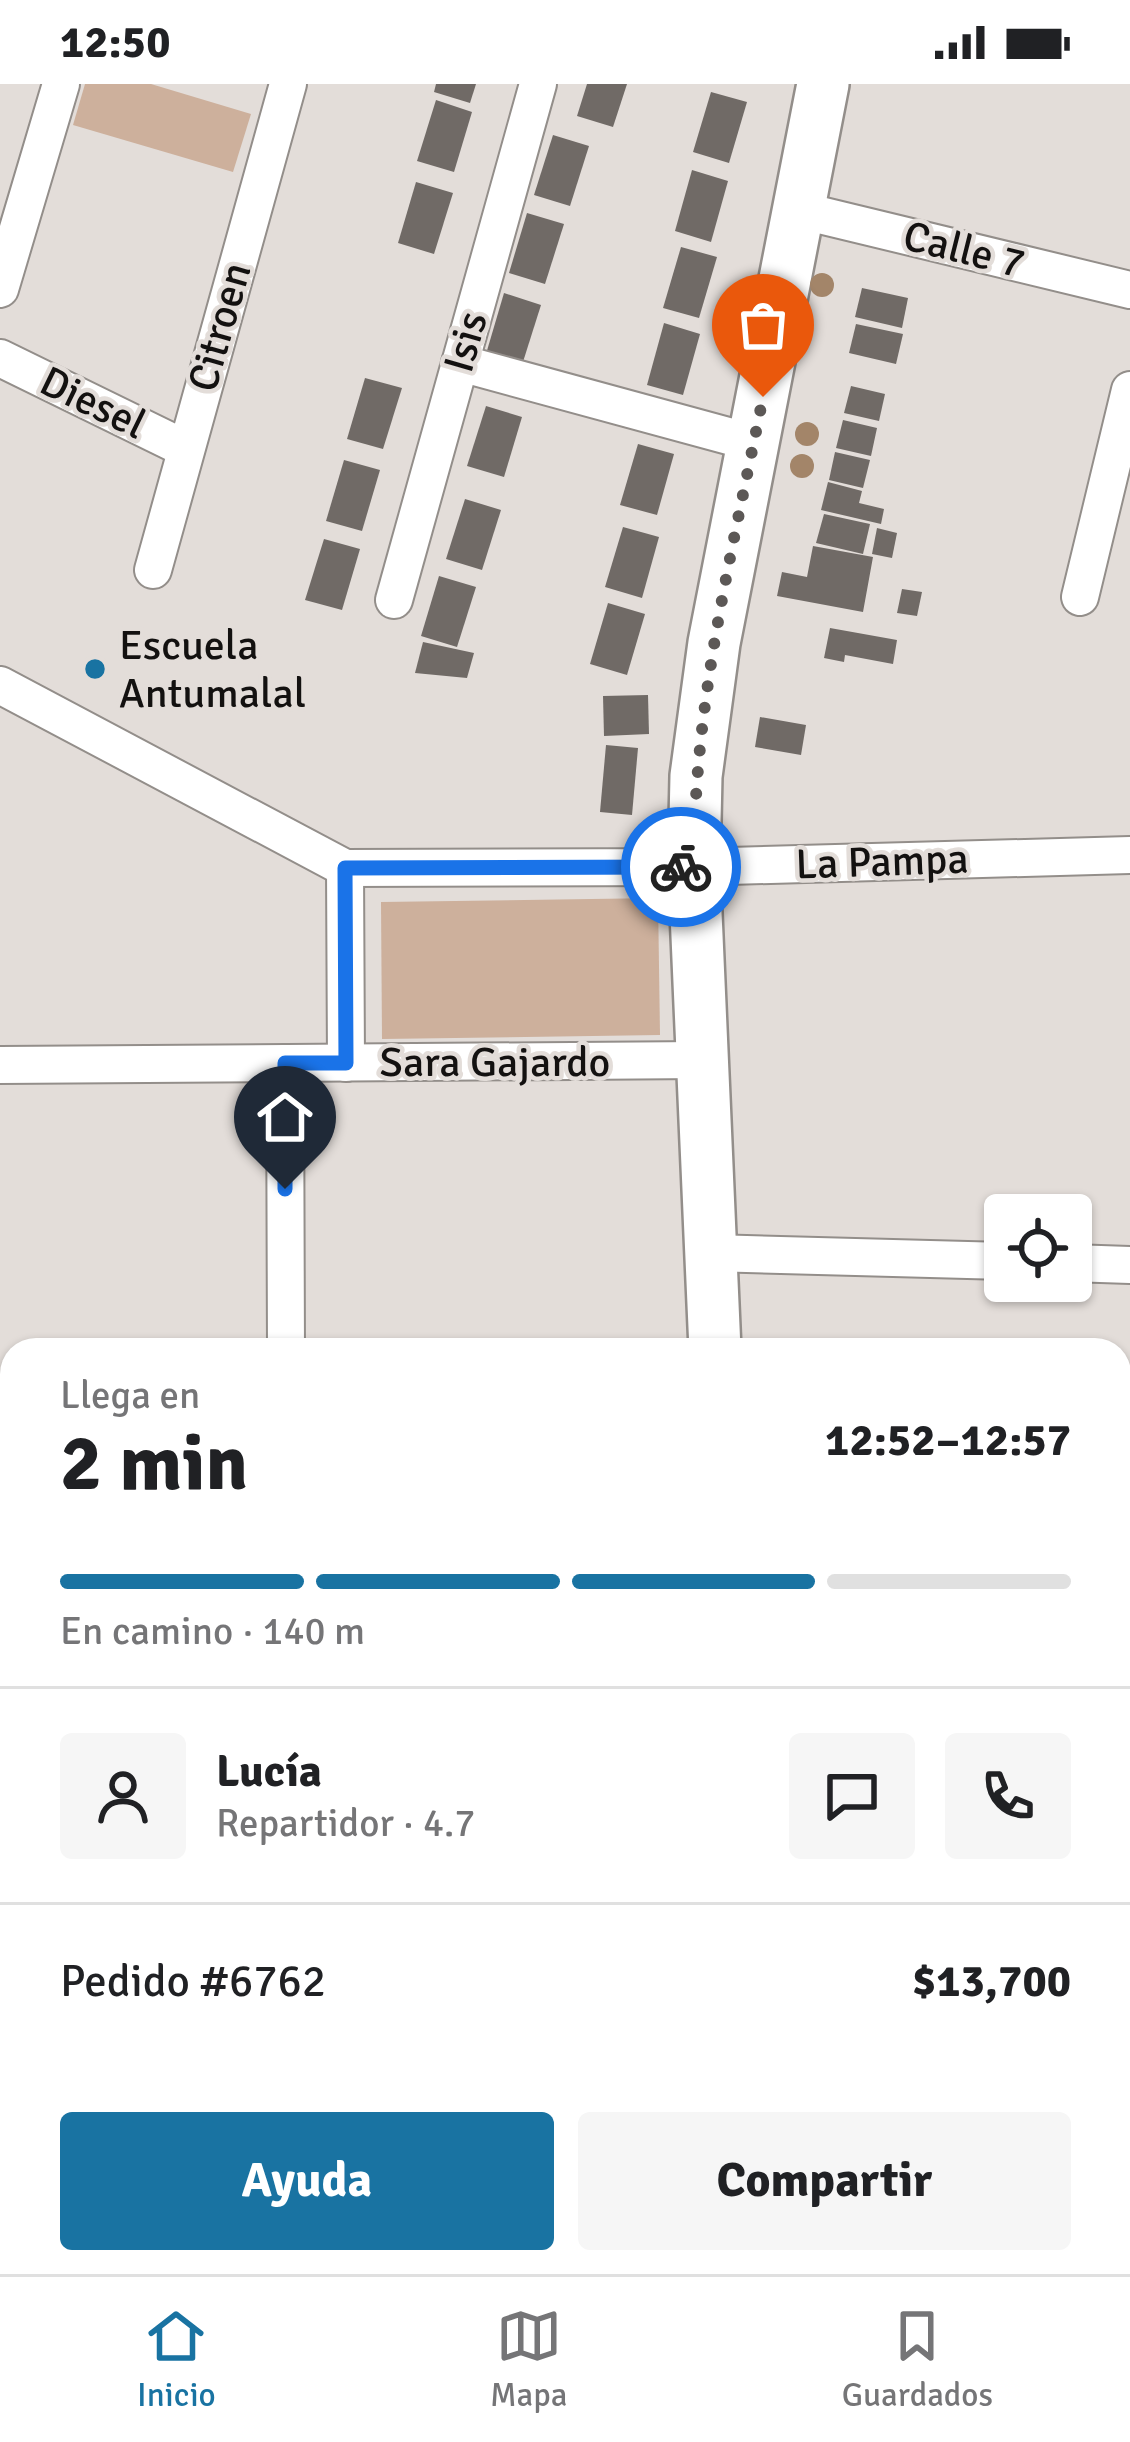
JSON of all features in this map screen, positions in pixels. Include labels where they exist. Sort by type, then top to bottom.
[{"type":"street","points":[[0,289],[62,84]]},
{"type":"street","name":"Isis","points":[[394,600],[538,84]]},
{"type":"street","points":[[715,1338],[694,867],[699,739],[823,84]]},
{"type":"street","name":"Citroen","points":[[153,569],[276,87]]},
{"type":"street","name":"Calle 7","points":[[799,210],[1130,290]]},
{"type":"street","name":"Diesel","points":[[0,358],[186,449]]},
{"type":"street","points":[[460,363],[754,443]]},
{"type":"street","points":[[1081,597],[1130,390]]},
{"type":"street","points":[[0,685],[345,868],[346,1063]]},
{"type":"street","name":"La Pampa","points":[[345,868],[694,867],[1130,855]]},
{"type":"street","name":"Sara Gajardo","points":[[0,1065],[702,1060]]},
{"type":"street","points":[[285,1063],[286,1338]]},
{"type":"street","points":[[711,1253],[984,1261]]},
{"type":"street","points":[[1092,1264],[1130,1265]]},
{"type":"shaded area","points":[[85,84],[151,84],[251,114],[233,172],[73,125]]},
{"type":"shaded area","points":[[658,898],[660,1035],[382,1039],[381,902]]},
{"type":"building","points":[[436,84],[476,84],[470,103],[434,92]]},
{"type":"building","points":[[587,84],[627,84],[613,127],[577,116]]},
{"type":"building","points":[[711,92],[747,102],[729,163],[693,152]]},
{"type":"building","points":[[436,100],[472,112],[454,172],[417,161]]},
{"type":"building","points":[[553,135],[589,146],[570,206],[534,195]]},
{"type":"building","points":[[692,170],[728,181],[711,242],[675,231]]},
{"type":"building","points":[[416,182],[453,193],[434,254],[398,243]]},
{"type":"building","points":[[527,213],[564,224],[545,284],[509,273]]},
{"type":"building","points":[[681,247],[717,257],[699,318],[663,308]]},
{"type":"building","points":[[862,288],[908,298],[902,328],[855,317]]},
{"type":"building","points":[[504,293],[541,305],[522,365],[486,354]]},
{"type":"building","points":[[664,323],[700,334],[683,395],[647,385]]},
{"type":"building","points":[[856,324],[903,334],[896,364],[849,353]]},
{"type":"building","points":[[365,378],[402,388],[383,449],[347,439]]},
{"type":"building","points":[[851,386],[885,394],[879,421],[844,413]]},
{"type":"building","points":[[486,406],[522,417],[504,477],[467,466]]},
{"type":"building","points":[[843,420],[877,428],[871,456],[836,448]]},
{"type":"building","points":[[638,444],[674,454],[657,515],[620,505]]},
{"type":"building","points":[[835,452],[870,460],[863,488],[829,480]]},
{"type":"building","points":[[344,460],[380,470],[362,531],[326,521]]},
{"type":"building","points":[[828,482],[862,491],[859,503],[884,509],[881,524],[821,510]]},
{"type":"building","points":[[465,499],[501,510],[482,570],[446,559]]},
{"type":"building","points":[[824,514],[870,524],[863,554],[816,543]]},
{"type":"building","points":[[623,527],[659,537],[642,598],[605,587]]},
{"type":"building","points":[[877,528],[897,533],[892,558],[872,554]]},
{"type":"building","points":[[324,539],[360,549],[342,610],[305,600]]},
{"type":"building","points":[[813,546],[873,557],[863,612],[777,596],[782,572],[807,577]]},
{"type":"building","points":[[439,576],[476,587],[457,647],[421,636]]},
{"type":"building","points":[[902,589],[922,592],[917,616],[897,613]]},
{"type":"building","points":[[608,603],[645,614],[627,675],[590,664]]},
{"type":"building","points":[[830,628],[897,640],[893,664],[845,655],[844,662],[824,658]]},
{"type":"building","points":[[423,642],[474,653],[467,678],[415,673]]},
{"type":"building","points":[[648,695],[649,734],[604,736],[603,696]]},
{"type":"building","points":[[760,717],[806,725],[801,755],[755,747]]},
{"type":"building","points":[[606,745],[638,748],[632,815],[600,812]]},
{"type":"way so far","points":[[681,867],[694,867],[704,703],[763,397]]},
{"type":"place","name":"Escuela Antumalal","points":[[95,669]]},
{"type":"route","points":[[285,1189],[285,1063],[346,1063],[345,868],[681,867]]}]
